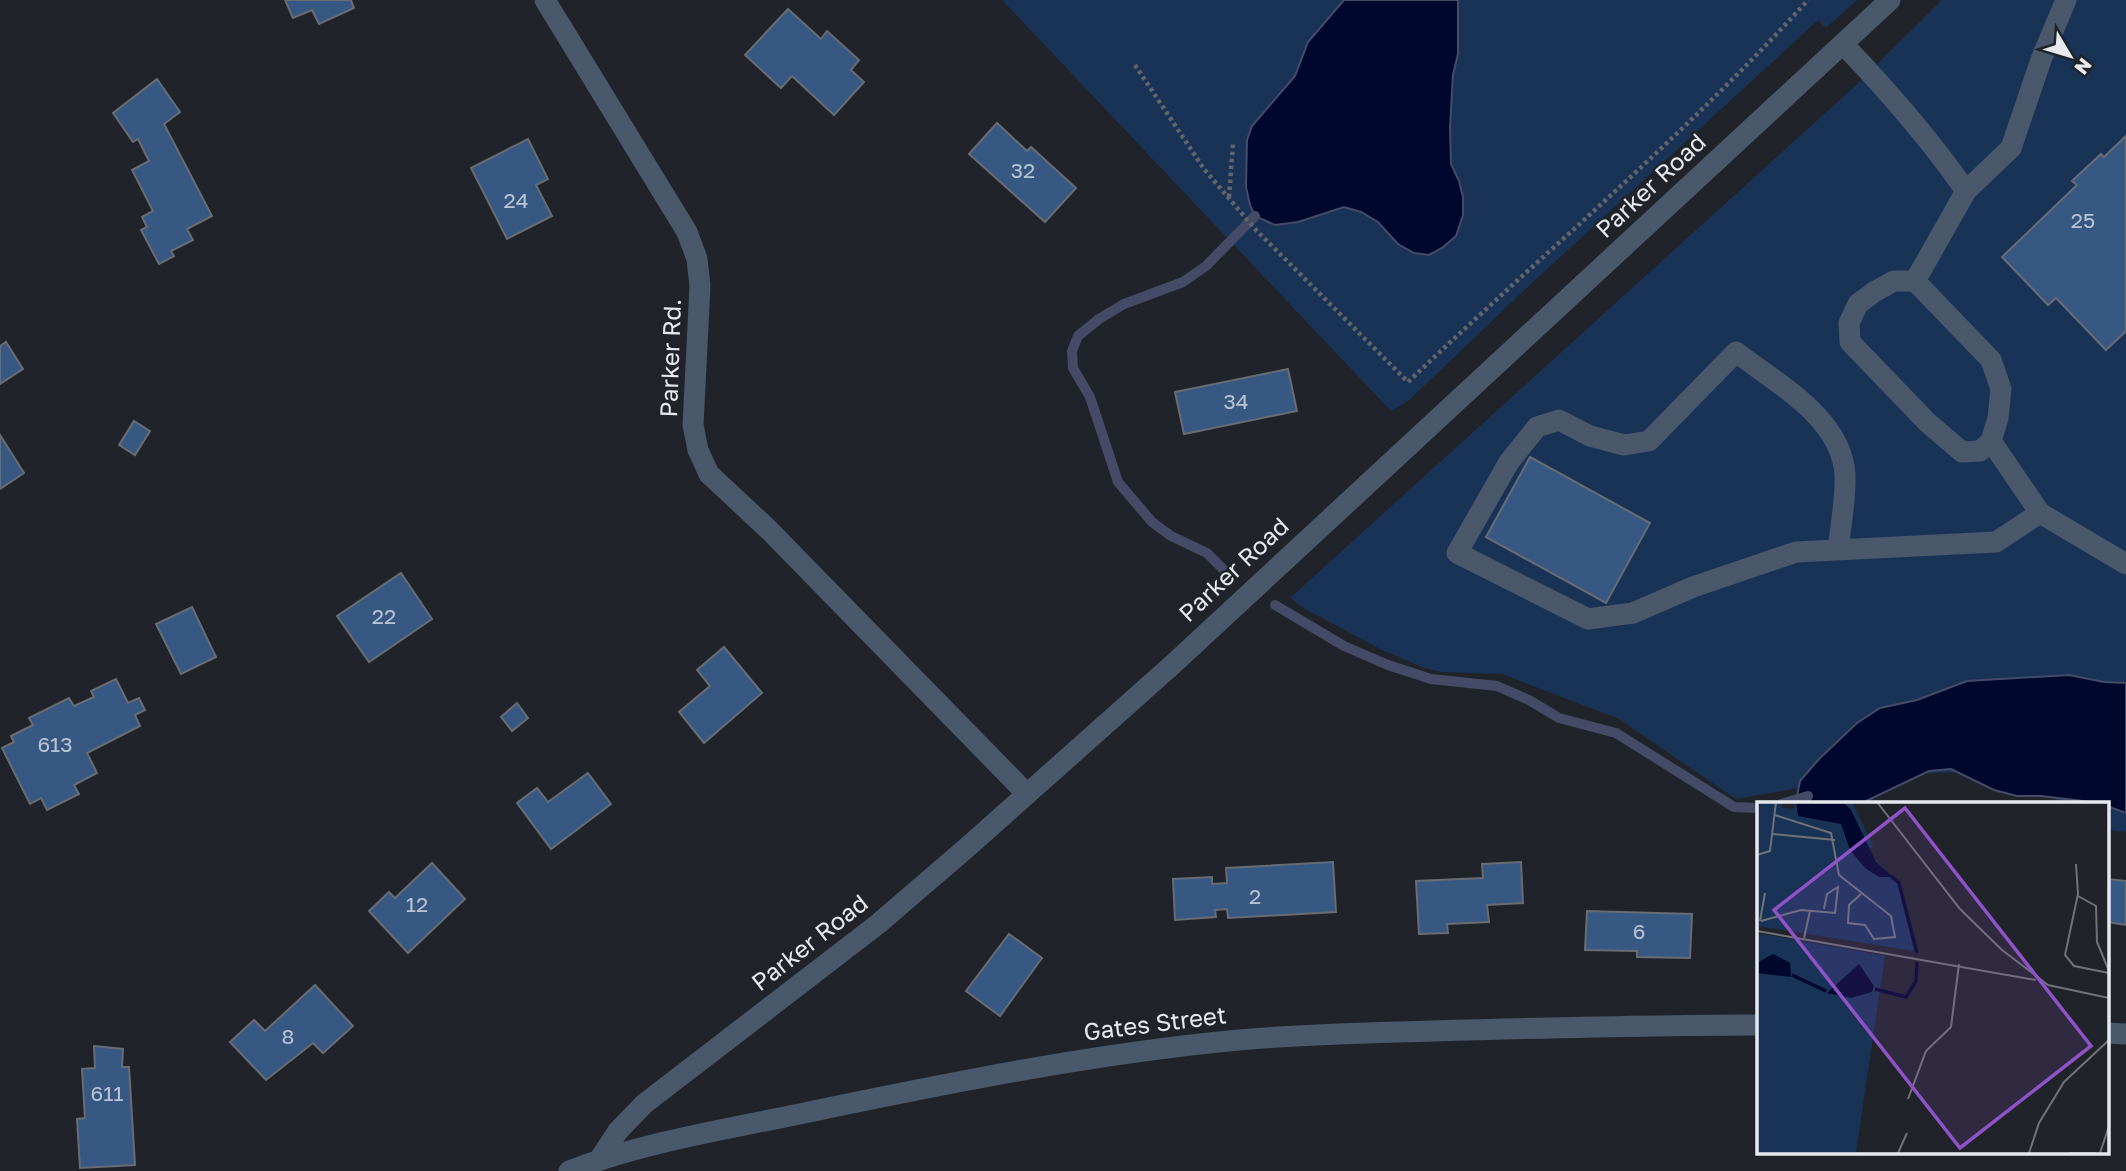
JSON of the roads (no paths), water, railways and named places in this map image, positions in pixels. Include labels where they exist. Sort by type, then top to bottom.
[{"type":"street","name":"Parker Rd.","points":[[545,0],[687,232],[697,260],[700,313],[693,425],[698,450],[709,474],[769,530],[1027,794]]},
{"type":"street","name":"Parker Road","points":[[599,1160],[618,1131],[644,1104],[878,924],[1171,666],[1890,0]]},
{"type":"street","points":[[1915,281],[1966,191],[2011,148],[2042,57],[2066,0]]},
{"type":"street","points":[[1843,44],[1907,112],[1966,191]]},
{"type":"street","points":[[1894,281],[1915,281],[1991,360],[2001,389],[1998,418],[1991,441],[1980,451],[1962,452],[1927,422],[1850,342],[1849,323],[1858,304],[1894,281]]},
{"type":"street","points":[[1838,549],[1845,472],[1834,437],[1806,405],[1736,352],[1649,441],[1624,445],[1590,436],[1559,420],[1536,427],[1509,462],[1457,553],[1588,619],[1633,613],[1693,587],[1796,552],[1996,542],[2040,513]]},
{"type":"street","points":[[1991,441],[2040,513],[2126,564]]},
{"type":"street","name":"Gates Street","points":[[569,1171],[599,1160],[687,1138],[938,1085],[1058,1063],[1195,1044],[1324,1035],[1548,1027],[1757,1025]]},
{"type":"street","points":[[2108,1033],[2126,1034]]},
{"type":"waterway","points":[[1225,571],[1207,553],[1171,536],[1152,522],[1118,482],[1090,397],[1073,368],[1072,351],[1078,336],[1099,319],[1124,304],[1183,282],[1206,266],[1255,216]]},
{"type":"waterway","points":[[1275,605],[1344,646],[1388,665],[1431,679],[1497,686],[1529,700],[1559,718],[1616,733],[1734,807],[1757,808]]},
{"type":"waterway","points":[[1788,802],[1808,796]]}]
